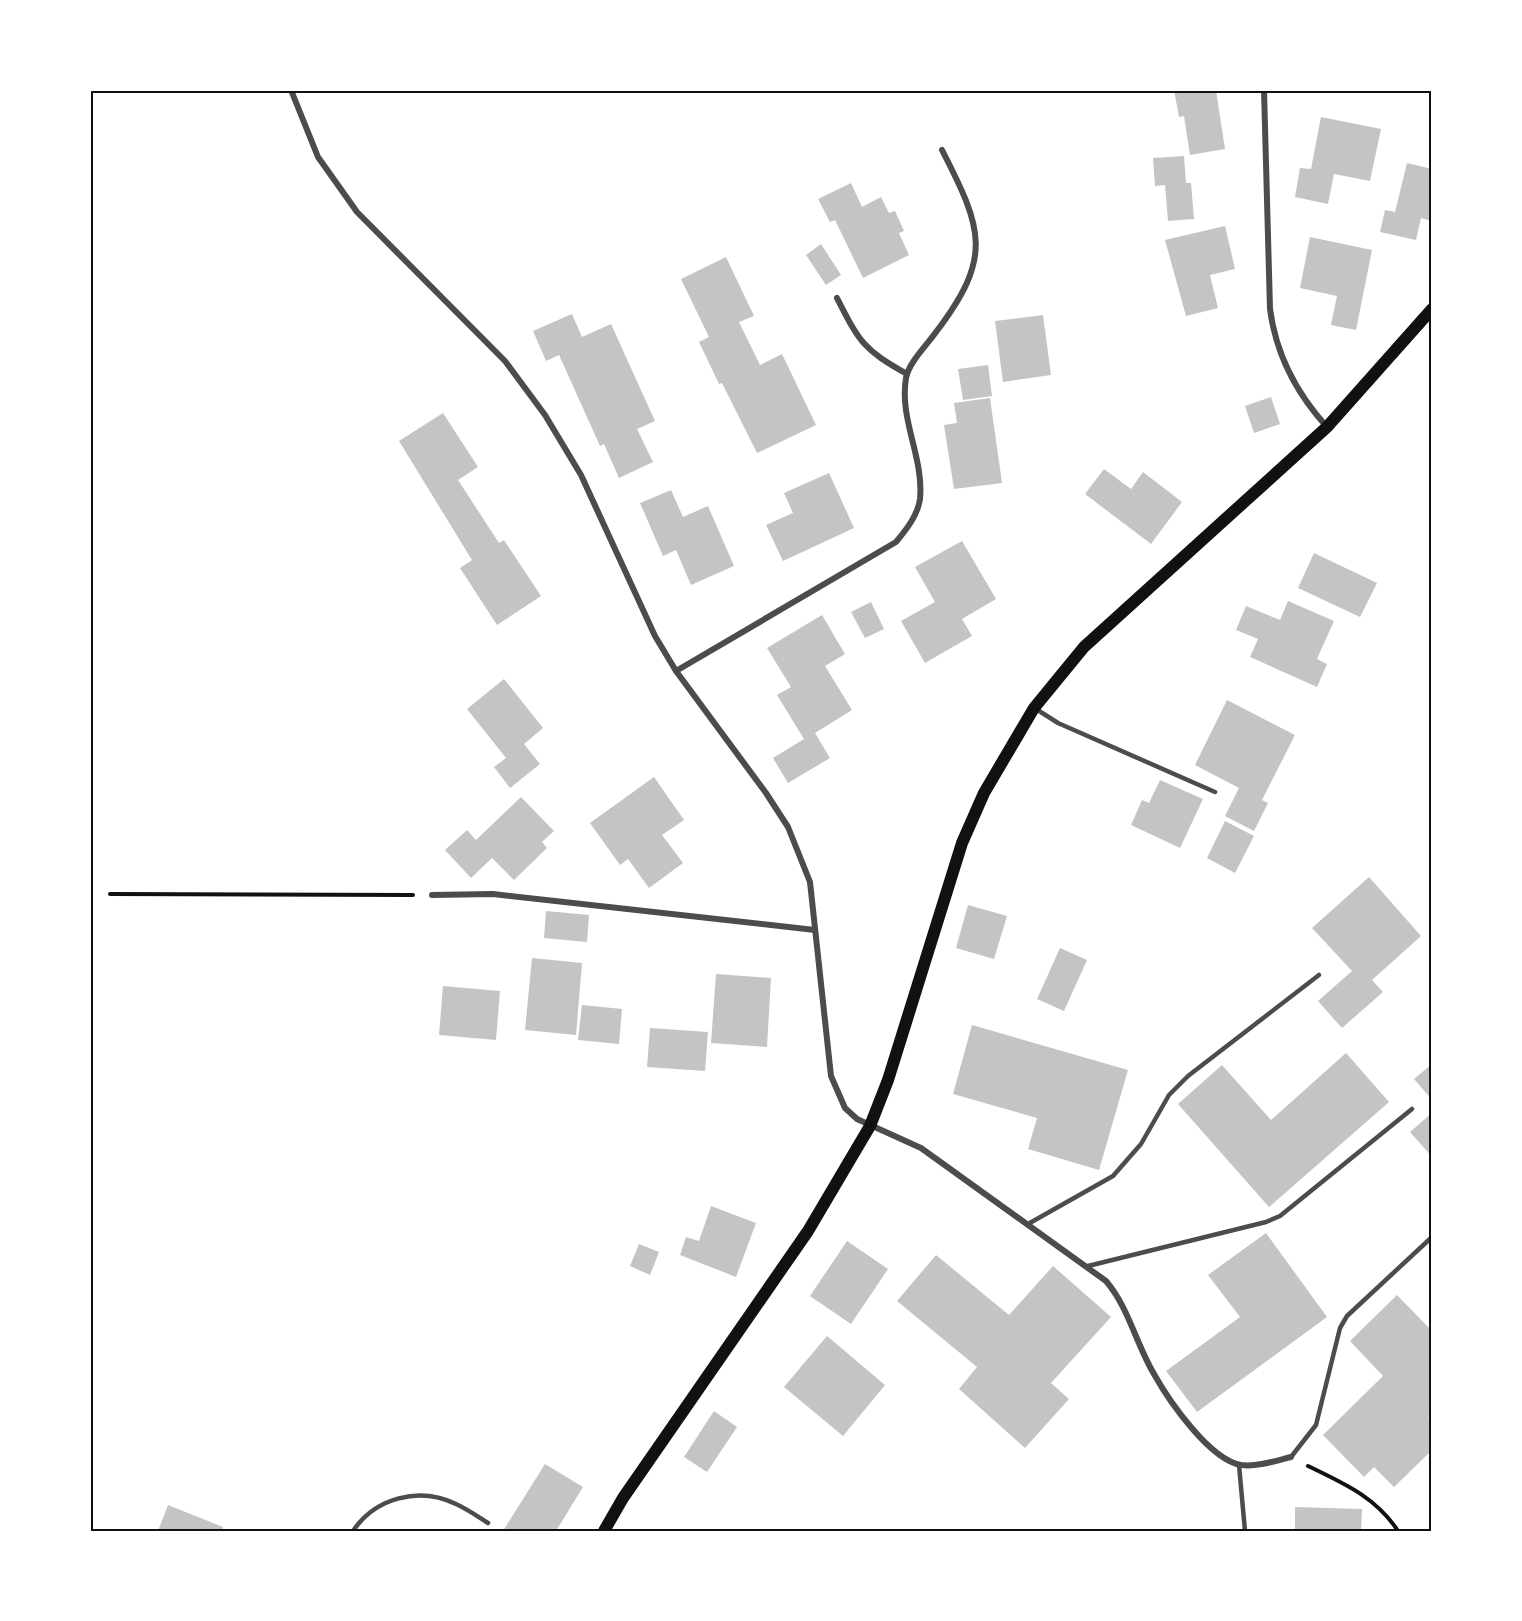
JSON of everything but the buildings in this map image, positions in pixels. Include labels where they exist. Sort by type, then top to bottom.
[{"type":"main road","points":[[604,1531],[622,1498],[808,1231],[870,1126],[888,1080],[962,843],[984,793],[1034,708],[1084,647],[1327,427],[1432,309]]},
{"type":"street","points":[[291,90],[318,157],[357,212],[505,361],[545,415],[581,475],[655,636],[676,671],[766,793],[788,827],[810,882],[831,1076],[845,1108],[857,1119],[870,1126],[921,1148],[1088,1266],[1118,1295],[1154,1374],[1191,1427],[1219,1454],[1239,1465],[1250,1466],[1291,1457]]},
{"type":"street","points":[[1264,90],[1270,309],[1273,332],[1295,384],[1310,409],[1327,427]]},
{"type":"street","points":[[676,671],[896,542],[911,523],[920,500],[919,476],[903,400],[907,374],[960,301],[974,271],[974,226],[967,199],[942,150]]},
{"type":"street","points":[[837,298],[858,338],[874,355],[907,374]]},
{"type":"street","points":[[432,895],[493,894],[815,930]]},
{"type":"lane","points":[[1034,708],[1058,723],[1215,792]]},
{"type":"lane","points":[[1028,1224],[1113,1176],[1141,1144],[1168,1095],[1188,1076],[1319,975]]},
{"type":"lane","points":[[1088,1266],[1266,1222],[1280,1216],[1413,1109]]},
{"type":"lane","points":[[1291,1457],[1316,1425],[1340,1328],[1347,1316],[1432,1237]]},
{"type":"lane","points":[[1239,1465],[1245,1531]]},
{"type":"lane","points":[[353,1531],[381,1503],[408,1497],[429,1496],[454,1503],[488,1523]]},
{"type":"path","points":[[110,894],[432,895]]},
{"type":"path","points":[[1291,1457],[1361,1492],[1388,1515],[1398,1531]]}]
